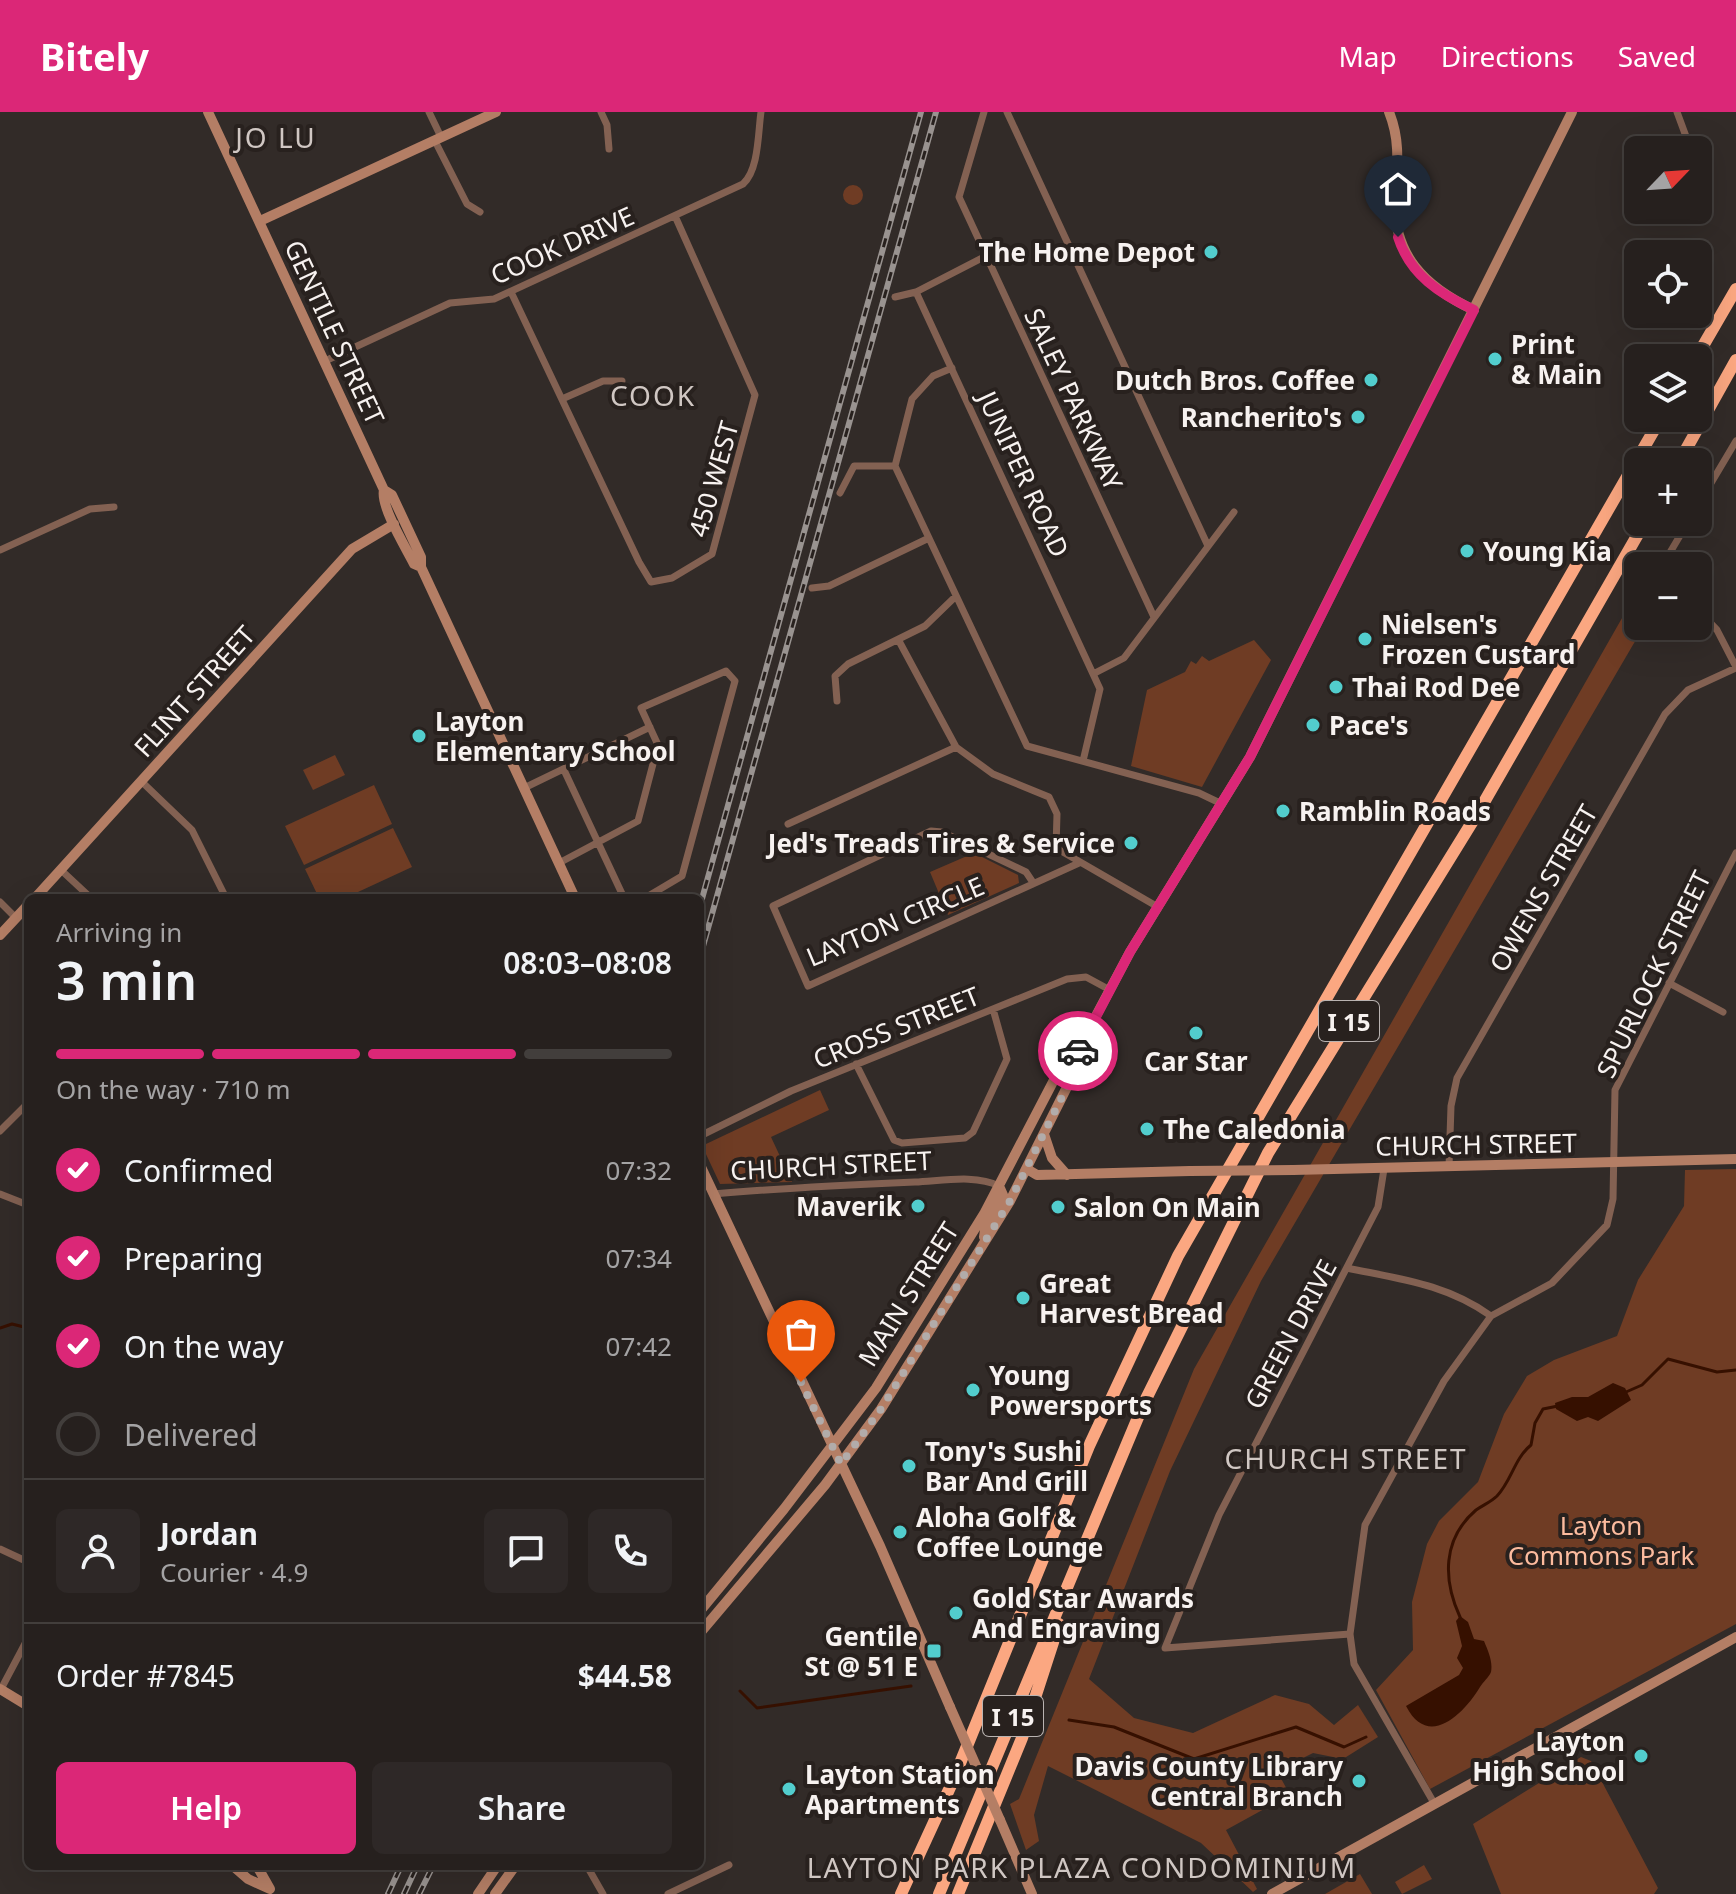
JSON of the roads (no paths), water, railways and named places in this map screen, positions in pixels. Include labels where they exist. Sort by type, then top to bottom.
[{"type":"highway","points":[[1704,344],[1736,289]]},
{"type":"highway","points":[[1687,448],[1736,360]]},
{"type":"highway","name":"I 15","points":[[901,1894],[952,1783],[1089,1446],[1178,1256],[1653,432]]},
{"type":"highway","name":"I 15","points":[[939,1894],[1144,1403],[1268,1153],[1479,811],[1637,536]]},
{"type":"highway","points":[[958,1894],[1022,1738],[1086,1538]]},
{"type":"highway","points":[[892,1894],[914,1866]]},
{"type":"main road","name":"GENTILE STREET","points":[[208,112],[386,491],[396,518],[394,524],[414,564],[421,566]]},
{"type":"main road","points":[[260,221],[496,112]]},
{"type":"main road","points":[[1389,112],[1399,145],[1395,213],[1402,247],[1424,280],[1449,298],[1474,310]]},
{"type":"main road","name":"MAIN STREET","points":[[704,1606],[833,1447],[876,1388],[999,1186],[1055,1078],[1072,1061],[1158,907],[1222,804],[1286,688],[1572,112]]},
{"type":"main road","name":"GENTILE STREET","points":[[386,491],[392,495],[421,557],[421,566],[573,894]]},
{"type":"main road","name":"FLINT STREET","points":[[39,894],[352,549],[394,524]]},
{"type":"main road","points":[[0,935],[24,909]]},
{"type":"main road","name":"MAIN STREET","points":[[704,1628],[841,1464],[881,1409],[1027,1169],[1068,1085],[1072,1061]]},
{"type":"main road","points":[[1044,1134],[1052,1158],[1067,1175]]},
{"type":"main road","name":"CHURCH STREET","points":[[1027,1169],[1037,1175],[1067,1175],[1736,1159]]},
{"type":"main road","points":[[704,1174],[841,1464],[1032,1894]]},
{"type":"main road","points":[[982,1247],[986,1223],[1003,1195],[999,1186]]},
{"type":"main road","points":[[1272,1894],[1736,1637]]},
{"type":"main road","points":[[0,1689],[24,1704]]},
{"type":"main road","points":[[238,1870],[272,1892]]},
{"type":"main road","points":[[259,1870],[272,1892]]},
{"type":"main road","points":[[478,1894],[494,1870]]},
{"type":"main road","points":[[495,1894],[512,1870]]},
{"type":"street","points":[[429,112],[467,204],[480,212]]},
{"type":"street","points":[[601,112],[607,125],[609,149]]},
{"type":"street","name":"COOK DRIVE","points":[[325,361],[450,303],[463,300],[481,302],[511,292],[748,179],[761,112]]},
{"type":"street","name":"SALEY PARKWAY","points":[[984,112],[959,197],[1154,617]]},
{"type":"street","points":[[1007,112],[1208,546]]},
{"type":"street","points":[[1677,112],[1686,136]]},
{"type":"street","name":"450 WEST","points":[[562,399],[651,582],[672,578],[712,554],[755,395],[675,216]]},
{"type":"street","points":[[895,297],[916,292],[986,256]]},
{"type":"street","points":[[511,292],[562,399],[603,381],[622,381]]},
{"type":"street","name":"JUNIPER ROAD","points":[[916,292],[1093,674]]},
{"type":"street","points":[[952,368],[933,376],[912,399],[895,466],[1027,746],[1199,793],[1222,804]]},
{"type":"street","points":[[1712,481],[1736,441]]},
{"type":"street","points":[[840,493],[854,466],[895,466]]},
{"type":"street","points":[[0,550],[90,509],[114,507]]},
{"type":"street","points":[[1083,761],[1100,695],[1093,674],[1124,658],[1234,512]]},
{"type":"street","points":[[812,588],[829,586],[929,538]]},
{"type":"street","points":[[837,701],[835,676],[848,664],[925,626],[956,596]]},
{"type":"street","points":[[1712,625],[1736,668]]},
{"type":"street","points":[[899,641],[956,747],[993,774],[1049,797],[1057,814],[1056,848],[1158,907]]},
{"type":"street","name":"OWENS STREET","points":[[1449,1167],[1451,1106],[1457,1078],[1665,714],[1688,690],[1736,668]]},
{"type":"street","points":[[559,863],[635,826],[658,745],[641,708],[717,673],[731,673],[735,681],[682,876],[652,894]]},
{"type":"street","points":[[524,788],[650,727]]},
{"type":"street","points":[[788,824],[956,747]]},
{"type":"street","points":[[564,770],[622,894]]},
{"type":"street","points":[[142,782],[192,830],[224,894]]},
{"type":"street","name":"LAYTON CIRCLE","points":[[1032,881],[1026,872],[942,832],[931,831],[773,906],[808,986],[1032,881],[1079,863]]},
{"type":"street","name":"SPURLOCK STREET","points":[[1491,1316],[1552,1283],[1607,1225],[1613,1199],[1615,1090],[1736,853]]},
{"type":"street","points":[[61,870],[87,894]]},
{"type":"street","points":[[0,902],[16,918]]},
{"type":"street","name":"CROSS STREET","points":[[704,1134],[856,1064],[1074,977],[1086,977],[1110,990]]},
{"type":"street","points":[[1669,983],[1723,1012]]},
{"type":"street","points":[[856,1064],[894,1140],[902,1143],[965,1138],[973,1132],[1007,1059],[993,1009]]},
{"type":"street","points":[[0,1131],[24,1108]]},
{"type":"street","name":"GREEN DRIVE","points":[[1350,1634],[1165,1648],[1219,1515],[1378,1207],[1384,1169]]},
{"type":"street","name":"CHURCH STREET","points":[[713,1194],[802,1186],[989,1180],[999,1186]]},
{"type":"street","points":[[0,1194],[24,1203]]},
{"type":"street","points":[[1347,1268],[1423,1283],[1464,1296],[1491,1316],[1444,1381],[1365,1525],[1350,1634],[1354,1664],[1434,1803]]},
{"type":"street","points":[[0,1549],[24,1560]]},
{"type":"street","points":[[0,1689],[24,1645]]},
{"type":"street","points":[[668,1894],[729,1865]]},
{"type":"street","points":[[589,1870],[603,1894]]},
{"type":"waterway","points":[[0,1328],[12,1324],[24,1327]]},
{"type":"waterway","points":[[1626,1392],[1642,1385],[1668,1359],[1717,1372],[1736,1370]]},
{"type":"waterway","points":[[1460,1617],[1449,1575],[1449,1560],[1457,1534],[1476,1510],[1502,1490],[1531,1445],[1535,1423],[1543,1409],[1558,1406]]},
{"type":"waterway","points":[[740,1691],[757,1708],[911,1686]]},
{"type":"waterway","points":[[1069,1720],[1114,1727],[1194,1759],[1296,1727],[1344,1747],[1366,1737]]},
{"type":"railway","points":[[703,894],[921,112]]},
{"type":"railway","points":[[704,943],[936,112]]},
{"type":"railway","points":[[388,1894],[399,1870]]},
{"type":"railway","points":[[404,1894],[415,1870]]},
{"type":"railway","points":[[419,1894],[431,1870]]},
{"type":"place","name":"The Home Depot","points":[[1211,252]]},
{"type":"place","name":"Print & Main","points":[[1495,359]]},
{"type":"place","name":"Dutch Bros. Coffee","points":[[1371,380]]},
{"type":"place","name":"Rancherito's","points":[[1358,417]]},
{"type":"place","name":"Young Kia","points":[[1467,551]]},
{"type":"place","name":"Nielsen's Frozen Custard","points":[[1365,639]]},
{"type":"place","name":"Thai Rod Dee","points":[[1336,687]]},
{"type":"place","name":"Pace's","points":[[1313,725]]},
{"type":"place","name":"Layton Elementary School","points":[[419,736]]},
{"type":"place","name":"Ramblin Roads","points":[[1283,811]]},
{"type":"place","name":"Jed's Treads Tires & Service","points":[[1131,843]]},
{"type":"place","name":"Car Star","points":[[1196,1033]]},
{"type":"place","name":"The Caledonia","points":[[1147,1129]]},
{"type":"place","name":"Maverik","points":[[918,1206]]},
{"type":"place","name":"Salon On Main","points":[[1058,1207]]},
{"type":"place","name":"Great Harvest Bread","points":[[1023,1298]]},
{"type":"place","name":"Young Powersports","points":[[973,1390]]},
{"type":"place","name":"Tony's Sushi Bar And Grill","points":[[909,1466]]},
{"type":"place","name":"Aloha Golf & Coffee Lounge","points":[[900,1532]]},
{"type":"place","name":"Gold Star Awards And Engraving","points":[[956,1613]]},
{"type":"place","name":"Gentile St @ 51 E","points":[[934,1651]]},
{"type":"place","name":"Layton High School","points":[[1641,1756]]},
{"type":"place","name":"Davis County Library Central Branch","points":[[1359,1781]]},
{"type":"place","name":"Layton Station Apartments","points":[[789,1789]]},
{"type":"district","name":"JO LU","points":[[276,137]]},
{"type":"district","name":"COOK","points":[[653,395]]},
{"type":"district","name":"CHURCH STREET","points":[[1346,1458]]},
{"type":"district","name":"LAYTON PARK PLAZA CONDOMINIUM","points":[[1082,1867]]},
{"type":"park label","name":"Layton Commons Park","points":[[1601,1540]]}]
